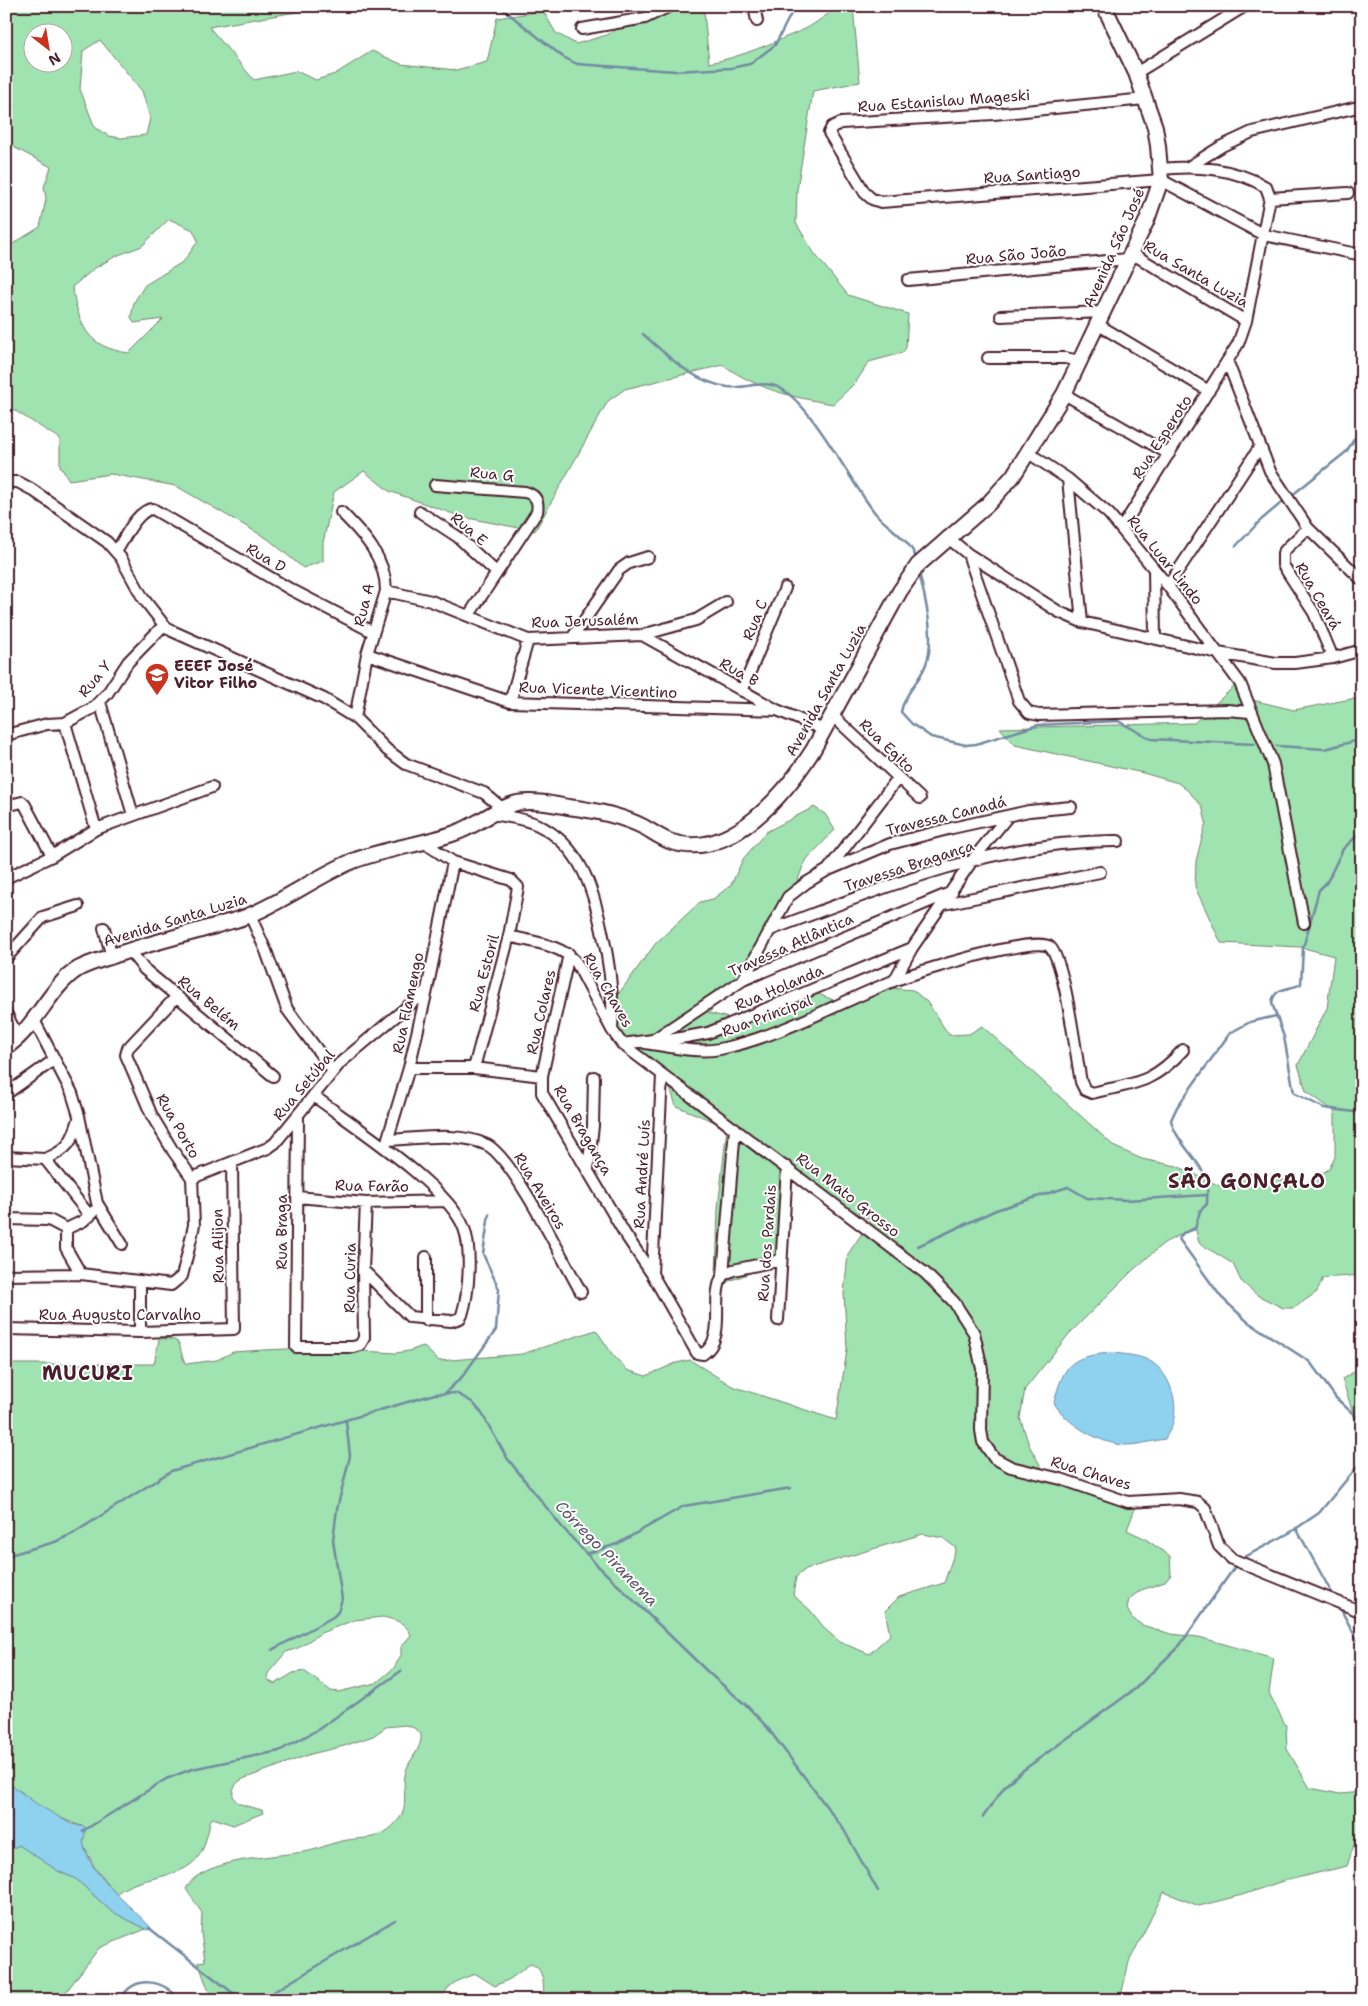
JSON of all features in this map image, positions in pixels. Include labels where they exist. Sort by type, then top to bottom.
[{"type":"street","points":[[582,29],[645,18],[670,6]]},
{"type":"street","points":[[754,6],[757,21]]},
{"type":"street","name":"Avenida São José","points":[[1080,361],[1147,220],[1161,175],[1155,127],[1136,73],[1104,6]]},
{"type":"street","points":[[1136,73],[1245,6]]},
{"type":"street","name":"Rua Estanislau Mageski","points":[[872,199],[859,184],[830,137],[830,129],[836,124],[994,114],[1145,100]]},
{"type":"street","points":[[1190,166],[1222,146],[1252,132],[1362,106]]},
{"type":"street","points":[[1190,166],[1249,179],[1266,187],[1270,198],[1348,193]]},
{"type":"street","name":"Rua Santiago","points":[[872,199],[890,202],[1161,175],[1190,166]]},
{"type":"street","points":[[1161,175],[1264,235],[1362,255]]},
{"type":"street","name":"Rua Esperoto","points":[[1121,529],[1228,362],[1246,321],[1270,198]]},
{"type":"street","name":"Rua São João","points":[[908,280],[1130,256]]},
{"type":"street","name":"Rua Santa Luzia","points":[[1130,256],[1246,321]]},
{"type":"street","points":[[1001,316],[1100,318],[1209,391]]},
{"type":"street","points":[[988,358],[1065,358],[1080,361]]},
{"type":"street","name":"Avenida Santa Luzia","points":[[6,1047],[19,1039],[74,972],[129,950],[250,915],[353,861],[394,848],[425,843],[470,827],[498,811],[518,803],[531,802],[586,809],[626,820],[672,842],[694,846],[713,843],[732,834],[769,806],[801,768],[824,730],[900,591],[918,565],[947,537],[1002,490],[1064,394],[1080,361]]},
{"type":"street","points":[[1228,362],[1259,448],[1270,470],[1308,528],[1362,580]]},
{"type":"street","points":[[1064,394],[1169,454]]},
{"type":"street","points":[[1168,586],[1259,448]]},
{"type":"street","name":"Rua Luar Lindo","points":[[1027,452],[1068,479],[1096,502],[1121,529],[1168,586],[1245,692],[1250,712],[1273,764],[1304,923]]},
{"type":"street","points":[[1068,479],[1082,622]]},
{"type":"street","points":[[6,482],[18,482],[31,488],[106,542],[116,552],[143,598],[164,625],[192,640],[324,699],[355,718],[387,750],[406,764],[460,782],[490,797],[498,811],[528,821],[548,831],[567,846],[584,870],[594,896],[610,967],[613,1001],[612,1030]]},
{"type":"street","name":"Rua G","points":[[436,485],[525,492],[534,495],[538,506],[537,512],[496,572]]},
{"type":"street","name":"Rua D","points":[[116,552],[140,516],[146,510],[152,509],[290,589],[373,632]]},
{"type":"street","name":"Rua A","points":[[341,512],[367,540],[380,560],[384,571],[386,591],[367,654],[355,718]]},
{"type":"street","name":"Rua E","points":[[420,512],[458,537],[496,572]]},
{"type":"street","name":"Rua Ceará","points":[[1308,528],[1287,548],[1283,554],[1283,565],[1314,613],[1333,658]]},
{"type":"street","points":[[947,537],[968,554],[1065,615],[1082,622],[1218,653],[1276,663],[1295,663],[1333,658],[1362,650]]},
{"type":"street","points":[[968,554],[1019,701],[1029,713],[1039,715],[1227,710],[1250,712]]},
{"type":"street","points":[[572,638],[620,570],[629,563],[648,557]]},
{"type":"street","points":[[1154,570],[1156,638]]},
{"type":"street","points":[[469,615],[496,572]]},
{"type":"street","name":"Rua C","points":[[742,690],[785,588]]},
{"type":"street","name":"Rua Jerusalém","points":[[386,591],[422,598],[469,615],[528,640],[642,635],[696,620],[726,602]]},
{"type":"street","name":"Rua Y","points":[[7,733],[47,724],[65,723],[83,715],[100,702],[128,662],[164,625]]},
{"type":"street","name":"Rua B","points":[[642,635],[777,710],[824,730]]},
{"type":"street","points":[[510,702],[528,640]]},
{"type":"street","name":"Rua Vicente Vicentino","points":[[367,654],[510,702],[777,710]]},
{"type":"street","points":[[100,702],[133,815]]},
{"type":"street","name":"Rua Egito","points":[[832,715],[920,798]]},
{"type":"street","points":[[65,723],[96,829]]},
{"type":"street","points":[[826,872],[898,778]]},
{"type":"street","points":[[6,878],[52,856],[96,829],[212,787]]},
{"type":"street","points":[[8,805],[22,802],[25,805],[52,856]]},
{"type":"street","name":"Travessa Canadá","points":[[770,930],[788,897],[806,883],[826,872],[890,844],[1029,811],[1071,807]]},
{"type":"street","points":[[894,981],[912,948],[974,858],[1008,816]]},
{"type":"street","name":"Travessa Bragança","points":[[770,930],[974,858],[1061,842],[1118,841]]},
{"type":"street","points":[[425,843],[453,862]]},
{"type":"street","name":"Rua Estoril","points":[[453,862],[511,880],[516,884],[518,890],[509,936],[474,1068]]},
{"type":"street","name":"Rua Flamengo","points":[[386,1144],[409,1068],[428,990],[453,862]]},
{"type":"street","points":[[944,904],[1100,872]]},
{"type":"street","name":"Travessa Atlântica","points":[[649,1042],[742,980],[952,892]]},
{"type":"street","points":[[6,958],[43,917],[78,906]]},
{"type":"street","points":[[250,915],[266,951],[287,1010],[333,1070]]},
{"type":"street","points":[[104,928],[112,957]]},
{"type":"street","points":[[742,980],[770,930]]},
{"type":"street","name":"Rua Chaves","points":[[509,936],[569,954],[576,962],[612,1030],[622,1044]]},
{"type":"street","name":"Rua Principal","points":[[649,1042],[703,1050],[730,1046],[782,1029],[894,981],[941,965],[1009,948],[1042,943],[1048,945],[1057,958],[1062,974],[1080,1082],[1087,1092],[1144,1081],[1165,1069],[1183,1050]]},
{"type":"street","name":"Rua Holanda","points":[[649,1042],[669,1041],[708,1034],[912,948]]},
{"type":"street","name":"Rua Belém","points":[[129,950],[144,969],[273,1076]]},
{"type":"street","name":"Rua Colares","points":[[542,1076],[569,954]]},
{"type":"street","name":"Rua Setúbal","points":[[192,1178],[268,1148],[298,1117],[333,1070],[428,990]]},
{"type":"street","name":"Rua Porto","points":[[140,1281],[171,1285],[182,1276],[194,1225],[192,1178],[152,1116],[126,1055],[128,1048],[177,996]]},
{"type":"street","points":[[6,1013],[19,1039]]},
{"type":"street","points":[[34,1020],[72,1093],[79,1116],[96,1202],[95,1210],[90,1216],[66,1229]]},
{"type":"street","points":[[622,1044],[649,1042]]},
{"type":"street","name":"Rua Mato Grosso","points":[[622,1044],[925,1273],[954,1302],[974,1333],[982,1369],[981,1418]]},
{"type":"street","points":[[6,1094],[54,1060]]},
{"type":"street","name":"Rua Bragança","points":[[409,1068],[474,1068],[542,1076],[541,1087],[546,1101],[625,1234],[652,1274],[694,1350],[700,1354],[710,1348],[715,1337],[719,1289],[724,1276]]},
{"type":"street","name":"Rua André Luís","points":[[652,1274],[662,1076]]},
{"type":"street","points":[[588,1169],[594,1126],[594,1077]]},
{"type":"street","points":[[314,1096],[386,1144],[446,1201],[458,1215],[466,1237],[468,1269],[464,1309],[460,1318],[451,1321],[410,1317],[363,1270]]},
{"type":"street","points":[[6,1157],[45,1159],[66,1148],[75,1134],[79,1116]]},
{"type":"street","name":"Rua Braga","points":[[298,1117],[296,1347],[353,1348]]},
{"type":"street","points":[[724,1276],[735,1128]]},
{"type":"street","name":"Rua Aveiros","points":[[386,1144],[457,1138],[474,1140],[494,1149],[513,1171],[581,1292]]},
{"type":"street","points":[[45,1159],[90,1216]]},
{"type":"street","name":"Rua Alijon","points":[[232,1163],[234,1329]]},
{"type":"street","name":"Rua dos Pardais","points":[[778,1320],[787,1167]]},
{"type":"street","name":"Rua Farão","points":[[297,1197],[366,1203],[446,1201]]},
{"type":"street","points":[[96,1202],[122,1244]]},
{"type":"street","name":"Rua Curia","points":[[353,1348],[360,1345],[364,1338],[363,1270],[366,1203]]},
{"type":"street","points":[[6,1218],[48,1220],[66,1229]]},
{"type":"street","points":[[66,1229],[66,1248],[81,1274]]},
{"type":"street","points":[[426,1257],[426,1320]]},
{"type":"street","points":[[724,1276],[733,1270],[781,1260]]},
{"type":"street","points":[[6,1275],[81,1274],[140,1281],[140,1332]]},
{"type":"street","name":"Rua Augusto Carvalho","points":[[6,1330],[140,1332],[234,1329]]},
{"type":"street","name":"Rua Chaves","points":[[981,1418],[983,1442],[991,1454],[1002,1463],[1061,1479],[1128,1502],[1179,1499],[1198,1502],[1205,1508],[1219,1546],[1232,1559],[1362,1612]]},
{"type":"green space","points":[[6,6],[310,6],[308,10],[209,27],[254,80],[296,71],[316,80],[335,74],[372,51],[401,64],[456,70],[487,62],[497,18],[543,11],[556,33],[576,44],[607,35],[656,6],[704,12],[709,63],[758,49],[805,29],[839,8],[853,6],[860,82],[813,91],[797,190],[796,223],[814,253],[848,295],[908,314],[906,348],[902,353],[869,362],[856,382],[833,404],[776,391],[749,381],[723,365],[625,389],[608,401],[535,531],[462,517],[389,491],[364,471],[334,492],[323,543],[323,561],[303,568],[268,539],[176,486],[111,474],[69,480],[60,466],[60,439],[6,405],[6,248],[40,227],[46,199],[44,187],[51,167],[6,143],[6,121],[14,105],[6,101]],"holes":[[[100,40],[142,91],[150,118],[146,135],[121,138],[109,136],[95,128],[80,89],[83,51]],[[169,219],[193,230],[198,241],[184,261],[145,285],[134,302],[131,317],[134,323],[163,319],[129,353],[103,346],[94,340],[82,323],[72,287],[95,268],[116,256],[142,246]]]},
{"type":"green space","points":[[1238,683],[1248,699],[1294,710],[1351,699],[1362,699],[1362,1275],[1323,1278],[1317,1292],[1294,1308],[1283,1308],[1257,1295],[1241,1281],[1233,1264],[1199,1243],[1195,1227],[1164,1243],[1131,1272],[1069,1334],[1025,1389],[1020,1418],[1030,1447],[1043,1470],[1136,1506],[1127,1530],[1144,1538],[1170,1556],[1171,1575],[1165,1582],[1141,1590],[1129,1599],[1127,1609],[1132,1618],[1142,1625],[1171,1634],[1199,1637],[1274,1658],[1269,1693],[1286,1726],[1287,1749],[1310,1788],[1340,1794],[1362,1792],[1362,1839],[1356,1839],[1347,1866],[1280,1882],[1242,1895],[1199,1906],[1164,1892],[1129,1962],[1120,2000],[543,2000],[541,1974],[535,1966],[530,1964],[510,1979],[495,1986],[476,1974],[455,1982],[447,1989],[441,2000],[212,2000],[198,1962],[205,1961],[201,1933],[202,1913],[186,1889],[194,1879],[206,1871],[222,1865],[260,1857],[309,1851],[334,1843],[371,1837],[385,1832],[399,1819],[404,1809],[406,1770],[420,1745],[421,1734],[414,1728],[405,1725],[386,1727],[373,1736],[344,1746],[311,1754],[239,1781],[234,1788],[234,1799],[241,1804],[262,1810],[263,1813],[233,1825],[213,1818],[209,1821],[208,1833],[200,1854],[192,1864],[168,1875],[128,1887],[116,1894],[95,1868],[83,1845],[85,1827],[72,1823],[36,1804],[15,1787],[11,1785],[6,1786],[6,1364],[154,1364],[159,1339],[177,1342],[186,1364],[217,1360],[233,1352],[310,1348],[396,1353],[423,1346],[439,1361],[522,1354],[596,1330],[613,1355],[627,1370],[646,1376],[676,1363],[690,1360],[732,1386],[836,1420],[847,1350],[844,1293],[848,1254],[871,1220],[784,1173],[785,1264],[760,1269],[719,1285],[716,1275],[718,1208],[727,1127],[676,1106],[669,1087],[642,1060],[641,1045],[625,1042],[615,1029],[614,1000],[656,943],[700,902],[713,899],[731,885],[743,859],[766,832],[814,807],[825,814],[835,830],[805,861],[790,901],[767,939],[709,1013],[729,1018],[744,1015],[781,993],[806,989],[836,1001],[880,987],[913,990],[927,1002],[949,1035],[969,1034],[982,1026],[1115,1147],[1142,1159],[1177,1166],[1222,1187],[1247,1173],[1304,1184],[1329,1169],[1335,1157],[1335,1112],[1306,1091],[1298,1065],[1327,1008],[1334,956],[1300,947],[1221,943],[1195,887],[1196,861],[1206,822],[1202,806],[1178,783],[1143,773],[1015,745],[1000,728],[1194,723]],"holes":[[[923,1534],[943,1538],[956,1548],[944,1583],[899,1597],[885,1611],[890,1635],[869,1654],[840,1642],[793,1595],[796,1577],[806,1569]],[[383,1617],[403,1624],[411,1635],[401,1647],[401,1655],[394,1668],[376,1683],[338,1692],[331,1691],[304,1671],[293,1673],[275,1684],[269,1681],[267,1676],[269,1672],[286,1652],[298,1648],[321,1633],[354,1620]]]},
{"type":"green space","points":[[1362,1367],[1362,1440],[1342,1379]]},
{"type":"green space","points":[[19,1845],[58,1871],[76,1879],[111,1911],[146,1929],[99,1948],[60,2000],[6,2000],[6,1852]]},
{"type":"water","points":[[1112,1353],[1146,1359],[1160,1369],[1165,1376],[1172,1392],[1175,1410],[1173,1424],[1165,1439],[1131,1445],[1106,1441],[1076,1426],[1054,1403],[1062,1379],[1071,1364],[1087,1356]]},
{"type":"water","points":[[11,1785],[37,1804],[71,1824],[85,1827],[84,1846],[88,1858],[95,1869],[103,1880],[152,1929],[148,1930],[111,1911],[76,1879],[58,1871],[19,1845],[6,1852],[6,1786]]},
{"type":"waterway","points":[[499,6],[563,57],[577,64],[675,71],[731,68],[750,64],[775,45],[795,6]]},
{"type":"waterway","points":[[643,334],[682,367],[704,380],[728,387],[761,384],[774,385],[793,398],[819,428],[876,514],[910,546],[916,559]]},
{"type":"waterway","points":[[1291,496],[1346,452],[1362,427]]},
{"type":"waterway","points":[[1236,546],[1261,520],[1286,499]]},
{"type":"waterway","points":[[919,572],[930,630],[929,653],[926,664],[905,699],[901,712],[912,724],[931,737],[966,745],[976,744],[1038,725],[1118,721],[1151,739],[1255,744]]},
{"type":"waterway","points":[[1277,746],[1325,749],[1362,739]]},
{"type":"waterway","points":[[1362,831],[1343,849],[1327,882],[1319,890],[1303,948],[1301,984],[1279,991],[1273,998],[1272,1003],[1284,1037],[1294,1093],[1324,1108],[1362,1113]]},
{"type":"waterway","points":[[1276,1016],[1250,1022],[1230,1033],[1177,1107],[1171,1120],[1178,1137],[1201,1169],[1207,1187],[1207,1204],[1200,1211],[1195,1229],[1183,1233],[1179,1239],[1221,1297],[1248,1322],[1310,1362],[1336,1398],[1362,1422]]},
{"type":"waterway","points":[[918,1246],[996,1210],[1068,1187],[1087,1198],[1127,1200],[1206,1195]]},
{"type":"waterway","points":[[446,1392],[462,1377],[496,1330],[499,1289],[483,1254],[489,1214]]},
{"type":"waterway","name":"Córrego Piranema","points":[[6,1556],[55,1542],[74,1533],[171,1471],[435,1394],[456,1393],[472,1402],[481,1412],[507,1458],[562,1527],[596,1564],[767,1727],[844,1830],[878,1891]]},
{"type":"waterway","points":[[272,1650],[333,1617],[338,1612],[342,1599],[333,1540],[337,1509],[350,1456],[346,1421]]},
{"type":"waterway","points":[[1241,1559],[1291,1532],[1319,1513],[1362,1461]]},
{"type":"waterway","points":[[586,1554],[617,1544],[684,1506],[791,1488]]},
{"type":"waterway","points":[[1296,1528],[1334,1597]]},
{"type":"waterway","points":[[983,1817],[1005,1786],[1018,1774],[1135,1689],[1180,1645],[1236,1565]]},
{"type":"waterway","points":[[1339,1606],[1362,1649]]},
{"type":"waterway","points":[[83,1831],[166,1779],[192,1769],[279,1751],[319,1729],[401,1671]]},
{"type":"waterway","points":[[238,1995],[257,1998],[270,1994],[395,1920]]},
{"type":"waterway","points":[[149,1928],[242,2000]]},
{"type":"waterway","points":[[121,2000],[132,1986],[149,1982],[166,1987],[179,2000]]},
{"type":"place","name":"EEEF José Vitor Filho","points":[[157,696]]},
{"type":"district","name":"SÃO GONÇALO","points":[[1247,1181]]},
{"type":"district","name":"MUCURI","points":[[88,1373]]}]
